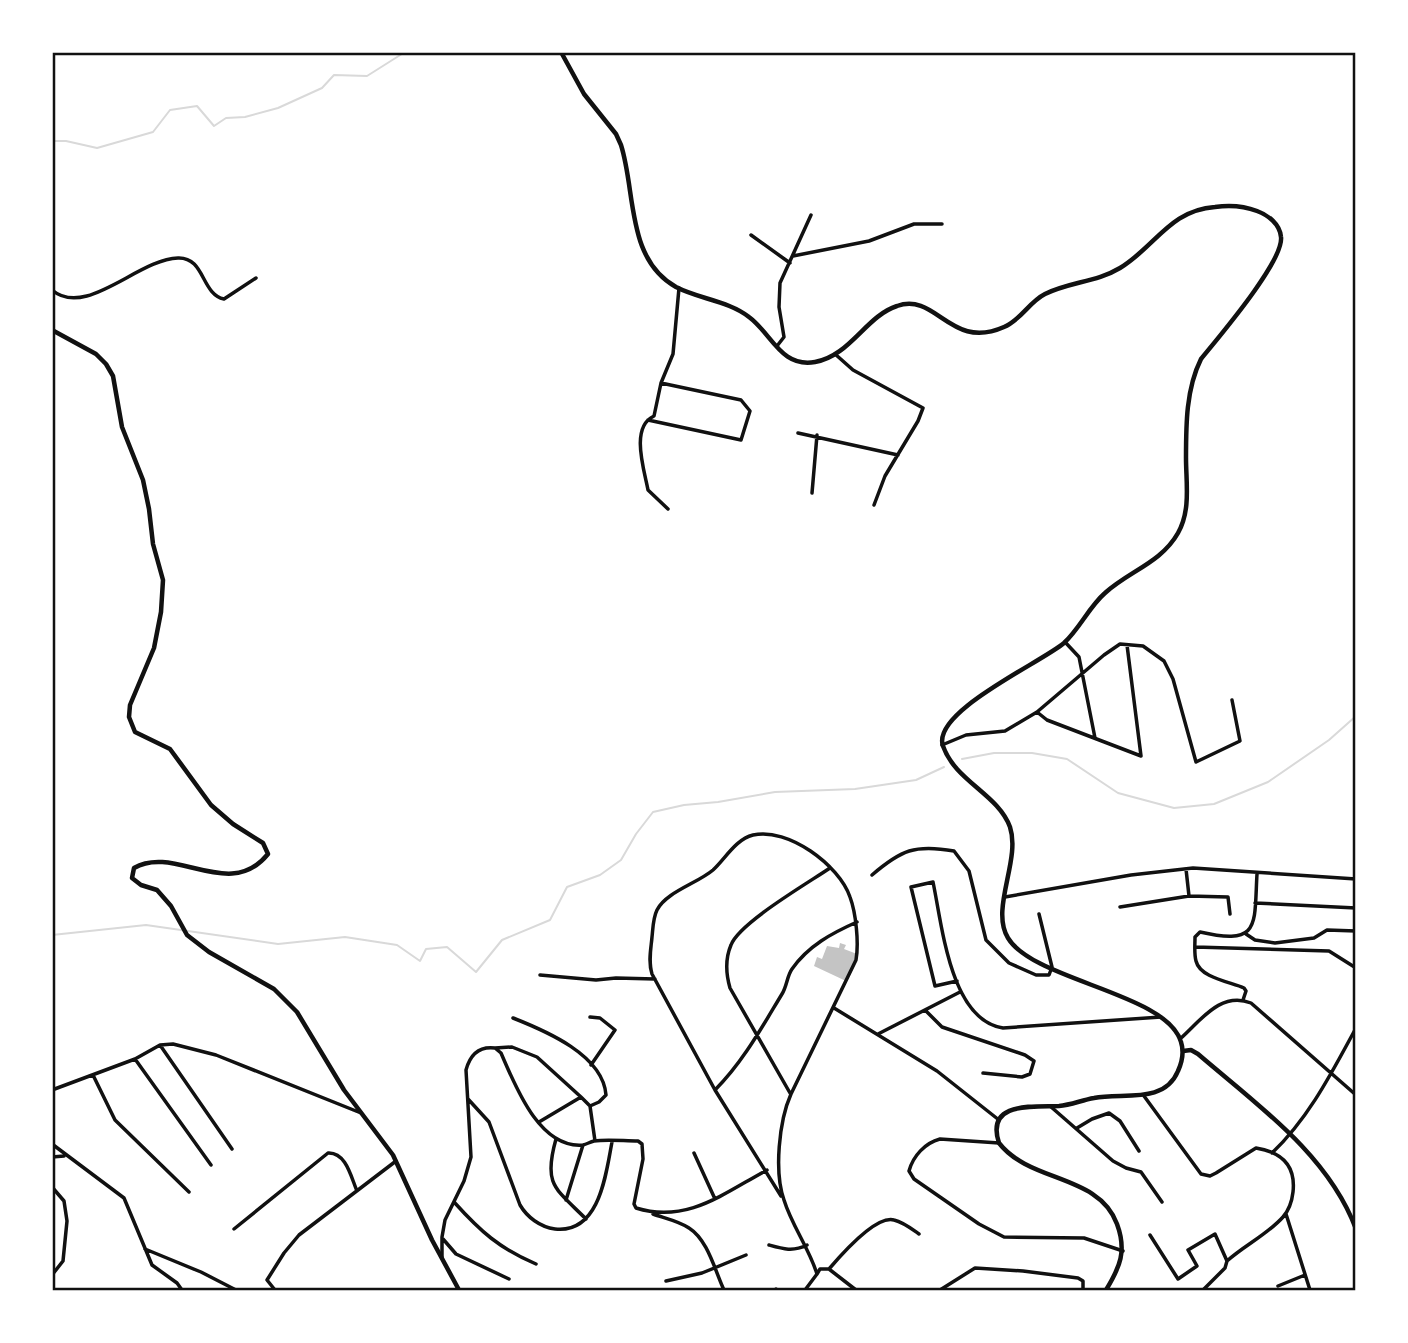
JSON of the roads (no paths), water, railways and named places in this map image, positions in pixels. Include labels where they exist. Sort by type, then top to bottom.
[{"type":"main road","points":[[561,52],[584,94],[616,134],[621,145],[637,226],[647,257],[663,279],[749,316],[776,348],[788,357],[802,362],[815,362],[835,354],[880,315],[906,303],[927,307],[949,324],[963,330],[993,331],[1008,326],[1045,294],[1101,277],[1119,268],[1189,212],[1222,206],[1243,207],[1260,212],[1278,228],[1281,244],[1275,258],[1201,359],[1195,372],[1188,409],[1187,504],[1178,533],[1150,563],[1107,591],[1065,642],[988,691],[962,711],[946,729],[942,744],[964,778],[1001,811],[1007,820],[1012,842],[1003,927],[1008,938],[1034,961],[1162,1017],[1181,1038],[1183,1051],[1180,1067],[1175,1079],[1163,1089],[1144,1096],[1094,1098],[1064,1105],[1021,1107],[1010,1110],[999,1121],[996,1136],[999,1143],[1019,1161],[1098,1195],[1107,1204],[1121,1235],[1123,1251],[1120,1266],[1108,1290]]},
{"type":"main road","points":[[52,330],[96,354],[113,376],[122,427],[143,480],[149,509],[152,544],[163,580],[161,612],[154,648],[130,705],[129,717],[135,732],[170,750],[211,805],[233,824],[263,843],[268,854],[259,866],[246,872],[226,873],[154,862],[134,867],[132,878],[141,885],[157,890],[171,906],[187,935],[209,952],[274,989],[297,1012],[344,1090],[396,1161],[432,1240],[459,1290]]},
{"type":"main road","points":[[1183,1051],[1191,1050],[1198,1054],[1291,1135],[1319,1166],[1344,1202],[1356,1228]]},
{"type":"street","points":[[776,348],[783,337],[779,307],[780,282],[811,215]]},
{"type":"street","points":[[793,256],[869,241],[914,224],[942,224]]},
{"type":"street","points":[[751,235],[790,263]]},
{"type":"street","points":[[52,290],[60,296],[78,299],[113,285],[141,268],[180,257],[191,261],[210,291],[224,299],[256,278]]},
{"type":"street","points":[[668,509],[648,490],[641,428],[646,419],[654,416],[661,383],[673,354],[679,288]]},
{"type":"street","points":[[835,354],[853,370],[923,408],[885,476],[874,505]]},
{"type":"street","points":[[646,419],[741,440],[750,411],[741,400],[661,383]]},
{"type":"street","points":[[799,433],[898,455]]},
{"type":"street","points":[[812,493],[817,435]]},
{"type":"street","points":[[1065,642],[1079,657],[1095,739]]},
{"type":"street","points":[[942,744],[965,735],[1005,731],[1037,712],[1120,644],[1143,646],[1164,661],[1173,679],[1196,762],[1240,741],[1232,700]]},
{"type":"street","points":[[1037,712],[1047,720],[1141,756],[1127,645]]},
{"type":"street","points":[[784,1201],[780,1182],[780,1129],[784,1111],[856,960],[856,922],[850,895],[836,873],[806,847],[775,835],[755,834],[742,840],[715,868],[662,904],[657,910],[650,960],[655,979],[715,1090],[784,1201],[807,1245],[817,1274]]},
{"type":"street","points":[[872,875],[891,858],[906,850],[932,847],[954,851],[969,871],[986,940],[1009,962],[1036,975],[1049,975],[1052,967],[1040,914]]},
{"type":"street","points":[[791,1094],[756,1037],[730,988],[725,972],[731,945],[744,928],[830,868]]},
{"type":"street","points":[[1186,869],[1189,896]]},
{"type":"street","points":[[1005,897],[1131,874],[1186,869],[1356,879]]},
{"type":"street","points":[[1246,934],[1254,922],[1257,874]]},
{"type":"street","points":[[957,981],[935,986],[911,887],[933,882],[961,992],[974,1014],[984,1022],[1003,1028],[1162,1017]]},
{"type":"street","points":[[1120,907],[1189,896],[1228,897],[1230,914]]},
{"type":"street","points":[[1255,903],[1356,908]]},
{"type":"street","points":[[715,1090],[731,1074],[756,1037],[784,990],[790,971],[822,940],[856,922]]},
{"type":"street","points":[[1243,1000],[1246,991],[1244,988],[1206,973],[1198,966],[1195,937],[1199,932],[1228,936],[1246,934],[1255,940],[1275,943],[1314,938],[1327,930],[1356,931]]},
{"type":"street","points":[[1195,947],[1329,951],[1356,968]]},
{"type":"street","points":[[540,975],[596,980],[655,979]]},
{"type":"street","points":[[877,1034],[961,992]]},
{"type":"street","points":[[1181,1038],[1216,1006],[1226,1000],[1243,1000],[1251,1003],[1356,1095]]},
{"type":"street","points":[[834,1008],[937,1071],[999,1121]]},
{"type":"street","points":[[925,1010],[942,1027],[1025,1055],[1034,1061],[1030,1074],[1022,1077],[983,1073]]},
{"type":"street","points":[[590,1017],[600,1018],[615,1030],[591,1065]]},
{"type":"street","points":[[513,1018],[564,1040],[591,1065],[605,1083],[606,1095],[590,1107]]},
{"type":"street","points":[[1272,1153],[1291,1135],[1331,1075],[1356,1028]]},
{"type":"street","points":[[52,1090],[135,1059],[160,1045],[173,1044],[216,1055],[363,1114]]},
{"type":"street","points":[[160,1045],[232,1149]]},
{"type":"street","points":[[442,1257],[445,1220],[469,1169],[471,1157],[466,1070],[470,1058],[481,1049],[512,1046],[537,1057],[590,1107],[595,1141]]},
{"type":"street","points":[[495,1048],[501,1053],[524,1102],[556,1139],[583,1145],[595,1141],[638,1141],[644,1147],[634,1204],[636,1208],[690,1228],[703,1243],[724,1290]]},
{"type":"street","points":[[135,1059],[211,1165]]},
{"type":"street","points":[[93,1075],[115,1120],[189,1192]]},
{"type":"street","points":[[1144,1096],[1201,1174],[1205,1176],[1216,1173],[1256,1148],[1284,1160],[1293,1171],[1292,1197],[1286,1214],[1227,1261],[1225,1268],[1203,1290]]},
{"type":"street","points":[[466,1097],[489,1122],[527,1217],[552,1229],[569,1228],[586,1219],[603,1189],[612,1142]]},
{"type":"street","points":[[539,1122],[582,1097]]},
{"type":"street","points":[[1049,1106],[1112,1161],[1142,1172],[1162,1202]]},
{"type":"street","points":[[1077,1129],[1092,1119],[1110,1113],[1120,1121],[1139,1151]]},
{"type":"street","points":[[556,1139],[550,1175],[555,1189],[586,1219]]},
{"type":"street","points":[[999,1143],[940,1139],[932,1141],[916,1156],[909,1171],[914,1179],[979,1224],[1004,1237],[1084,1238],[1123,1251]]},
{"type":"street","points":[[52,1144],[124,1198],[152,1265],[177,1283],[182,1290]]},
{"type":"street","points":[[566,1200],[583,1145]]},
{"type":"street","points":[[234,1229],[328,1153],[334,1152],[341,1156],[357,1191]]},
{"type":"street","points":[[694,1153],[715,1199]]},
{"type":"street","points":[[52,1157],[66,1155]]},
{"type":"street","points":[[275,1290],[267,1280],[299,1235],[396,1161]]},
{"type":"street","points":[[648,1212],[689,1212],[767,1170]]},
{"type":"street","points":[[52,1187],[64,1201],[67,1221],[63,1261],[52,1275]]},
{"type":"street","points":[[454,1202],[475,1225],[508,1251],[537,1264]]},
{"type":"street","points":[[1286,1214],[1310,1290]]},
{"type":"street","points":[[829,1269],[860,1238],[885,1219],[896,1220],[919,1234]]},
{"type":"street","points":[[1150,1235],[1178,1279],[1197,1266],[1188,1250],[1215,1234],[1227,1261]]},
{"type":"street","points":[[442,1237],[456,1254],[509,1279]]},
{"type":"street","points":[[769,1245],[785,1250],[797,1250],[807,1245]]},
{"type":"street","points":[[144,1248],[236,1290]]},
{"type":"street","points":[[666,1281],[714,1269],[746,1255]]},
{"type":"street","points":[[940,1290],[975,1268],[1023,1270],[1078,1278],[1083,1281],[1083,1290]]},
{"type":"street","points":[[805,1290],[820,1269],[829,1269],[856,1290]]},
{"type":"street","points":[[1278,1286],[1305,1275]]},
{"type":"waterway","points":[[52,141],[66,141],[97,148],[153,132],[170,110],[197,106],[214,126],[226,118],[245,117],[278,108],[322,88],[334,75],[367,76],[405,52]]},
{"type":"waterway","points":[[962,759],[994,753],[1032,753],[1067,759],[1118,793],[1174,808],[1214,804],[1268,782],[1329,740],[1356,716]]},
{"type":"waterway","points":[[52,935],[146,925],[278,944],[345,937],[397,945],[420,961],[426,949],[447,947],[476,972],[502,940],[550,920],[567,887],[600,875],[621,860],[653,812],[775,792],[855,789],[916,780],[944,767]]}]
